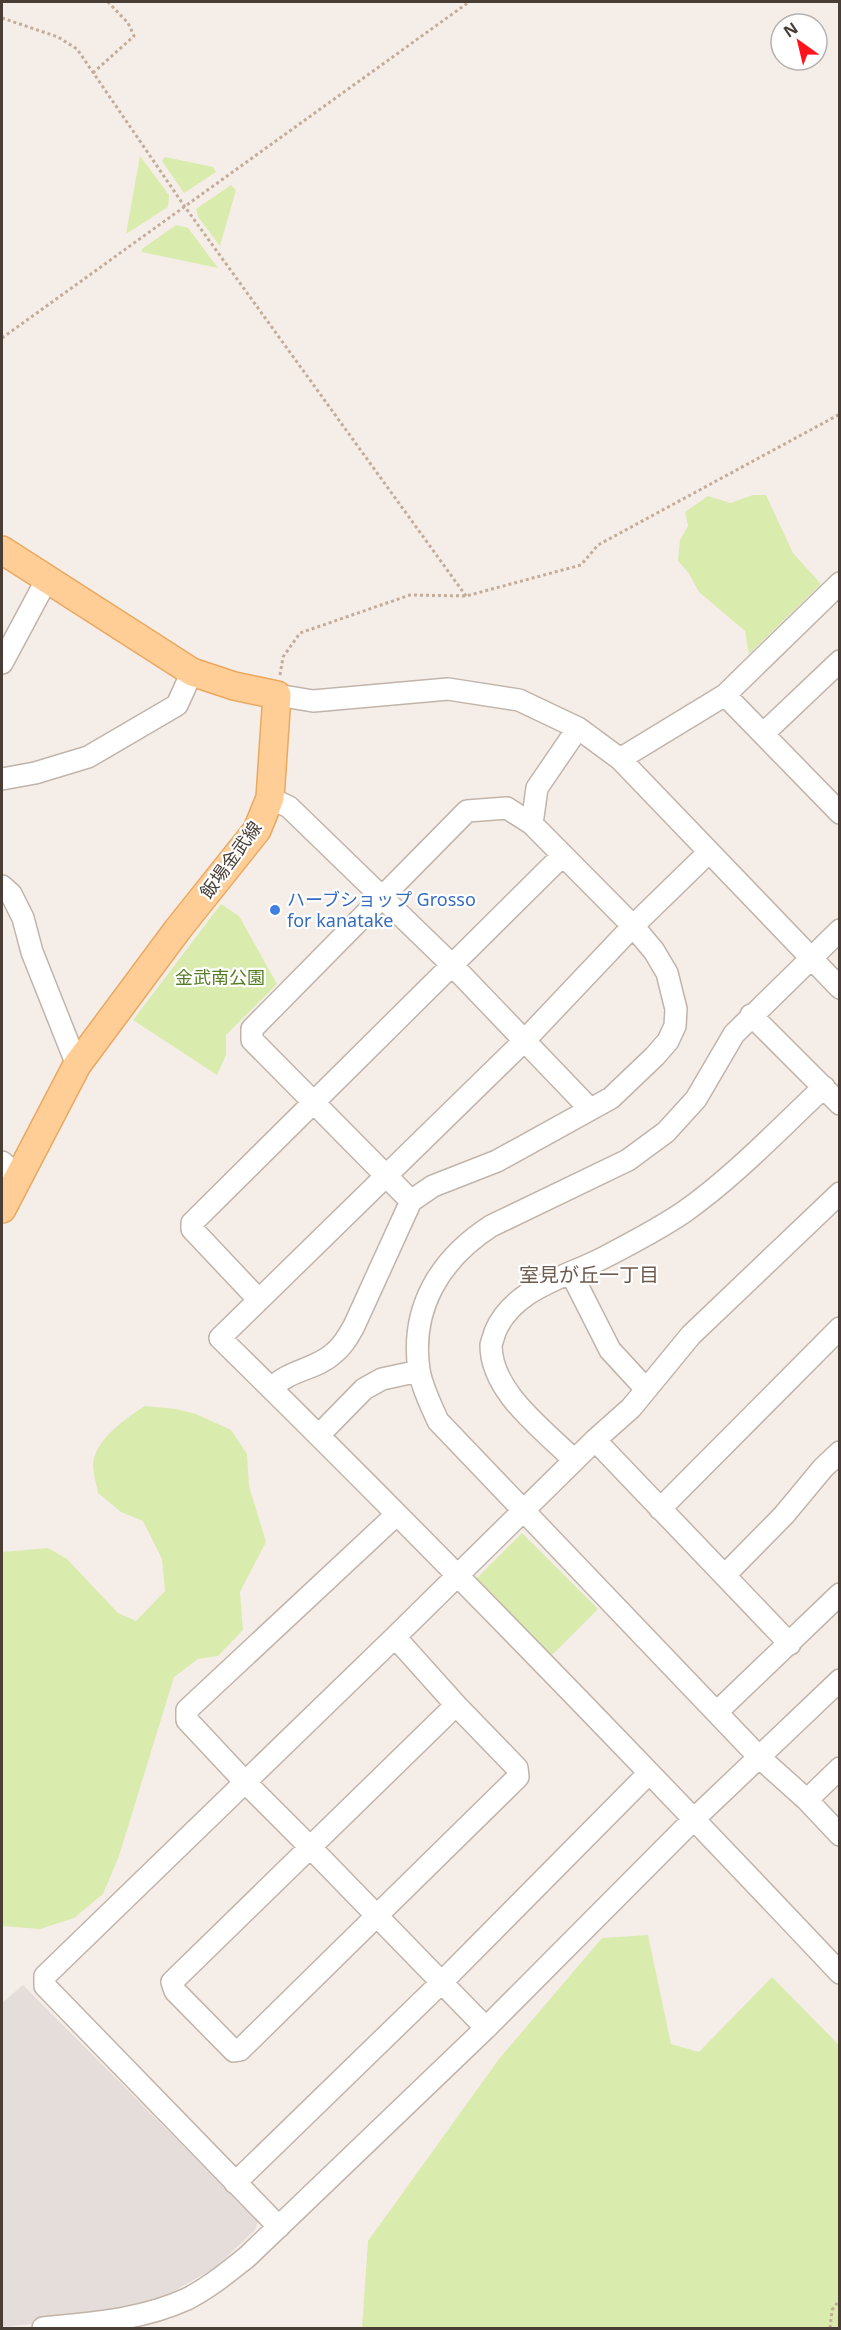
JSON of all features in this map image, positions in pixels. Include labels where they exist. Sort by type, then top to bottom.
[{"type":"main road","points":[[2,550],[192,672],[234,686],[277,695]]},
{"type":"main road","name":"飯場金武線","points":[[2,1209],[10,1169],[77,1065],[178,929],[257,830],[270,798],[277,695]]},
{"type":"street","points":[[2,663],[47,579]]},
{"type":"street","points":[[620,759],[725,695],[840,583]]},
{"type":"street","points":[[763,734],[840,661]]},
{"type":"street","points":[[2,779],[35,773],[88,757],[177,705],[192,672]]},
{"type":"street","points":[[277,695],[313,701],[448,689],[519,700],[578,728],[620,759],[840,988]]},
{"type":"street","points":[[725,695],[836,802]]},
{"type":"street","points":[[532,824],[537,788],[578,728]]},
{"type":"street","points":[[270,798],[289,807],[452,965],[589,1108]]},
{"type":"street","points":[[272,1388],[281,1379],[334,1354],[345,1340],[359,1317],[411,1201],[433,1186],[496,1161],[611,1098],[655,1056],[668,1041],[675,1026],[676,1009],[667,973],[654,951],[633,926],[532,824],[507,808],[467,811],[252,1029],[252,1040],[411,1201]]},
{"type":"street","points":[[708,853],[633,926],[524,1041],[220,1338],[456,1575],[694,1819],[840,1973]]},
{"type":"street","points":[[259,1300],[192,1229],[192,1223],[562,856]]},
{"type":"street","points":[[2,886],[11,894],[22,918],[32,952],[77,1065]]},
{"type":"street","points":[[840,930],[734,1034],[696,1099],[666,1132],[628,1160],[491,1226],[472,1238],[456,1253],[442,1269],[423,1309],[417,1338],[419,1371],[438,1421],[759,1757],[807,1800],[840,1835]]},
{"type":"street","points":[[751,1015],[840,1104]]},
{"type":"street","points":[[574,1460],[508,1394],[496,1374],[491,1343],[501,1318],[527,1294],[656,1231],[686,1211],[730,1175],[824,1087]]},
{"type":"street","points":[[279,2227],[45,1986],[45,1976],[574,1460],[631,1408],[645,1388],[691,1335],[840,1193]]},
{"type":"street","points":[[571,1273],[610,1350],[645,1388]]},
{"type":"street","points":[[660,1509],[840,1328]]},
{"type":"street","points":[[319,1435],[364,1389],[382,1379],[419,1371]]},
{"type":"street","points":[[595,1440],[790,1644]]},
{"type":"street","points":[[725,1575],[784,1515],[823,1468],[840,1452]]},
{"type":"street","points":[[396,1515],[187,1710],[188,1720],[245,1782],[486,2028]]},
{"type":"street","points":[[717,1712],[840,1594]]},
{"type":"street","points":[[395,1637],[517,1768],[518,1777],[240,2050],[234,2051],[175,1991],[172,1982],[456,1705]]},
{"type":"street","points":[[43,2328],[120,2320],[162,2309],[188,2299],[226,2274],[279,2227],[486,2028],[694,1819],[840,1680]]},
{"type":"street","points":[[807,1800],[840,1768]]},
{"type":"street","points":[[235,2183],[441,1983],[649,1773]]},
{"type":"path","points":[[93,73],[134,36],[128,23],[108,2]]},
{"type":"path","points":[[2,338],[469,2]]},
{"type":"path","points":[[2,18],[58,37],[76,49],[185,207],[466,596]]},
{"type":"path","points":[[277,695],[283,657],[300,633],[410,595],[466,596],[581,565],[598,544],[840,414]]},
{"type":"path","points":[[830,2328],[832,2310],[840,2299]]},
{"type":"shaded area","points":[[23,1985],[258,2221],[255,2230],[216,2267],[155,2302],[82,2319],[2,2327],[2,2003]]},
{"type":"green space","points":[[140,156],[169,195],[168,207],[126,234]]},
{"type":"green space","points":[[165,157],[213,167],[216,172],[184,193],[162,161]]},
{"type":"green space","points":[[231,185],[236,190],[220,246],[198,217],[196,209]]},
{"type":"green space","points":[[176,225],[188,228],[218,268],[142,252],[142,249]]},
{"type":"green space","points":[[753,495],[766,495],[793,553],[821,584],[749,654],[745,631],[699,592],[688,572],[678,561],[680,540],[688,526],[685,512],[708,496],[730,503]]},
{"type":"green space","name":"金武南公園","points":[[221,904],[239,916],[277,984],[226,1035],[226,1055],[217,1075],[133,1020]]},
{"type":"green space","points":[[145,1406],[176,1409],[196,1414],[231,1430],[247,1454],[249,1486],[266,1542],[240,1592],[243,1630],[218,1656],[198,1659],[174,1677],[119,1856],[103,1894],[74,1918],[40,1929],[2,1926],[2,1552],[48,1548],[67,1559],[118,1613],[136,1621],[165,1591],[162,1559],[143,1521],[121,1512],[98,1493],[93,1465],[99,1447],[112,1431]]},
{"type":"green space","points":[[522,1533],[598,1609],[547,1660],[471,1584]]},
{"type":"green space","points":[[648,1935],[671,2044],[699,2052],[772,1977],[839,2045],[839,2328],[362,2328],[368,2241],[499,2059],[602,1938]]},
{"type":"place","name":"ハーブショップ Grosso for kanatake","points":[[275,910]]},
{"type":"district","name":"室見が丘一丁目","points":[[589,1275]]}]
